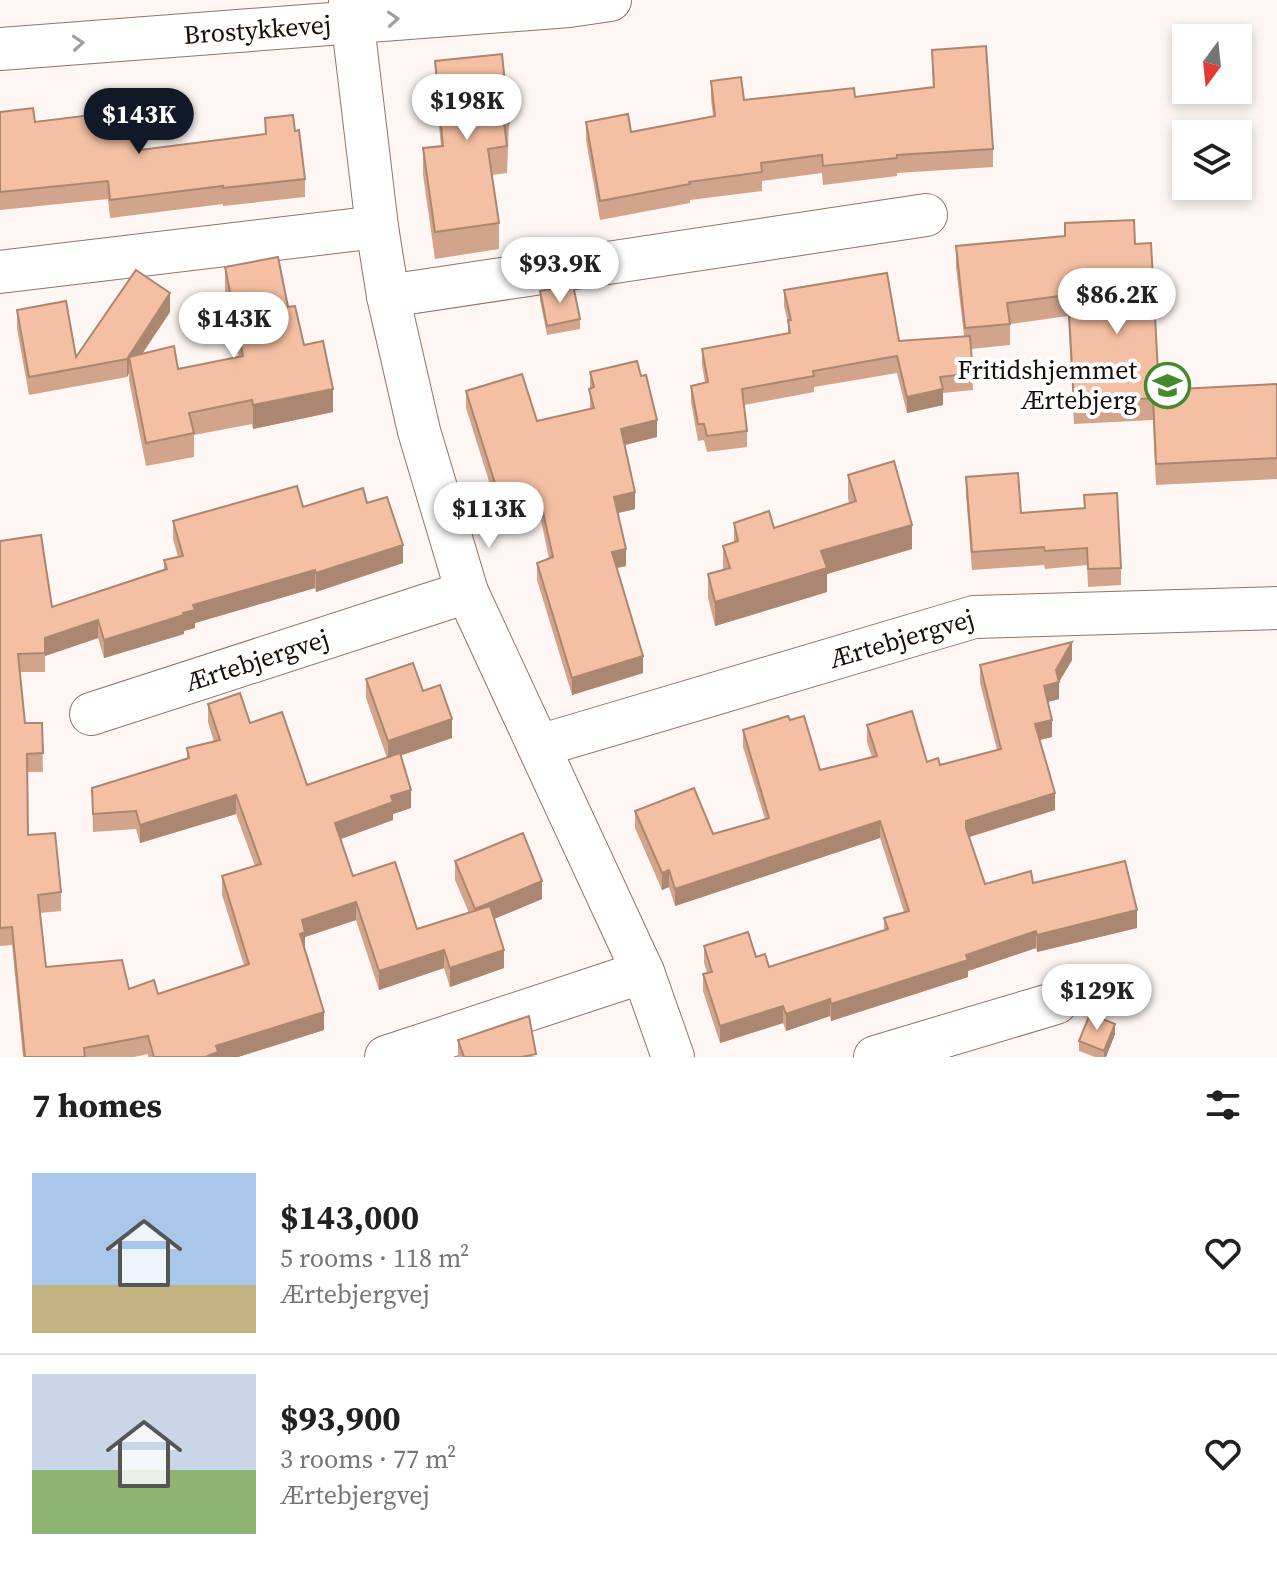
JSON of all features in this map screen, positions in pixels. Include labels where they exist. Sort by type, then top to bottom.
[{"type":"street","name":"Brostykkevej","points":[[0,49],[351,11],[569,6],[610,0]]},
{"type":"street","points":[[351,11],[388,296],[419,431],[467,592],[643,972],[673,1057]]},
{"type":"street","points":[[388,296],[926,215]]},
{"type":"street","points":[[0,272],[377,227]]},
{"type":"street","name":"Ærtebjergvej","points":[[91,714],[467,592]]},
{"type":"street","name":"Ærtebjergvej","points":[[539,746],[974,617],[1277,608]]},
{"type":"street","points":[[386,1057],[643,972]]},
{"type":"street","points":[[875,1057],[1056,1003]]},
{"type":"building","points":[[986,46],[993,149],[897,155],[897,158],[823,166],[822,155],[761,163],[762,172],[689,182],[600,201],[586,122],[628,114],[631,132],[715,116],[711,81],[741,77],[744,100],[854,88],[855,97],[934,87],[932,50]]},
{"type":"building","points":[[502,54],[509,123],[504,123],[507,146],[488,149],[499,223],[435,232],[423,148],[443,146],[435,61]]},
{"type":"building","points":[[135,106],[140,150],[266,134],[265,118],[293,115],[295,131],[299,130],[305,179],[110,200],[108,181],[0,192],[0,112],[33,108],[35,122]]},
{"type":"building","points":[[1134,220],[1135,244],[1151,243],[1159,390],[1277,384],[1277,458],[1156,464],[1153,398],[1074,403],[1068,295],[1007,303],[1010,324],[965,328],[956,246],[1065,236],[1065,223]]},
{"type":"building","points":[[278,257],[288,307],[295,306],[304,345],[323,341],[333,389],[253,405],[252,400],[189,413],[194,433],[146,443],[129,357],[174,346],[178,369],[243,356],[225,267]]},
{"type":"building","points":[[136,270],[170,293],[127,359],[29,377],[17,310],[66,301],[76,357]]},
{"type":"building","points":[[887,273],[899,341],[970,336],[973,373],[940,377],[943,389],[907,397],[897,356],[813,371],[814,376],[742,389],[747,431],[707,436],[704,424],[698,424],[691,386],[708,382],[702,349],[790,333],[788,320],[791,320],[784,290]]},
{"type":"building","points":[[573,285],[580,319],[547,326],[540,291]]},
{"type":"building","points":[[637,361],[641,376],[646,375],[657,420],[621,429],[635,492],[614,497],[626,549],[612,552],[643,656],[572,678],[537,563],[553,557],[541,503],[504,512],[466,391],[522,374],[537,421],[594,408],[589,389],[594,387],[590,372]]},
{"type":"building","points":[[894,461],[912,525],[821,551],[827,568],[715,602],[708,574],[730,568],[723,546],[738,541],[734,523],[769,511],[774,528],[856,501],[848,475]]},
{"type":"building","points":[[1018,473],[1021,513],[1085,508],[1084,495],[1117,493],[1121,568],[1088,569],[1087,548],[1045,551],[1044,547],[972,552],[966,477]]},
{"type":"building","points":[[297,486],[303,507],[363,488],[367,503],[387,497],[403,545],[316,573],[315,570],[193,605],[195,610],[184,615],[104,640],[98,620],[45,638],[45,653],[18,654],[25,723],[42,723],[43,753],[27,754],[28,835],[55,833],[61,892],[38,895],[46,967],[122,960],[129,989],[154,980],[158,994],[249,964],[222,876],[261,864],[236,795],[140,825],[136,811],[93,814],[92,788],[189,758],[187,748],[220,740],[208,704],[240,693],[250,723],[282,712],[307,785],[400,753],[411,790],[391,796],[393,802],[335,823],[353,876],[395,862],[417,929],[490,906],[504,950],[450,968],[444,950],[379,971],[356,902],[302,920],[305,932],[300,934],[324,1012],[216,1046],[218,1052],[205,1057],[154,1057],[148,1036],[84,1048],[85,1057],[25,1057],[12,927],[0,928],[0,541],[41,535],[52,607],[167,569],[164,560],[183,556],[173,521]]},
{"type":"building","points":[[1072,642],[1056,670],[1059,682],[1044,686],[1052,720],[1035,724],[1055,793],[966,821],[966,828],[985,884],[1031,871],[1033,883],[1125,861],[1137,910],[1037,935],[1036,931],[966,955],[968,960],[831,1004],[830,999],[786,1014],[783,1006],[720,1026],[703,974],[712,972],[704,946],[748,932],[756,957],[765,954],[769,967],[888,929],[884,918],[909,911],[880,821],[675,889],[669,870],[662,873],[635,811],[694,788],[713,834],[769,818],[743,730],[788,716],[790,720],[804,716],[820,770],[877,756],[867,725],[912,711],[927,762],[938,758],[940,765],[1001,749],[980,665]]},
{"type":"building","points":[[413,663],[423,691],[440,685],[452,719],[388,741],[366,679]]},
{"type":"building","points":[[523,833],[542,881],[475,909],[455,861]]},
{"type":"building","points":[[1090,1014],[1115,1024],[1104,1051],[1079,1041]]},
{"type":"building","points":[[529,1016],[536,1054],[522,1057],[464,1057],[458,1040]]},
{"type":"place","name":"Fritidshjemmet Ærtebjerg","points":[[1168,385]]}]
